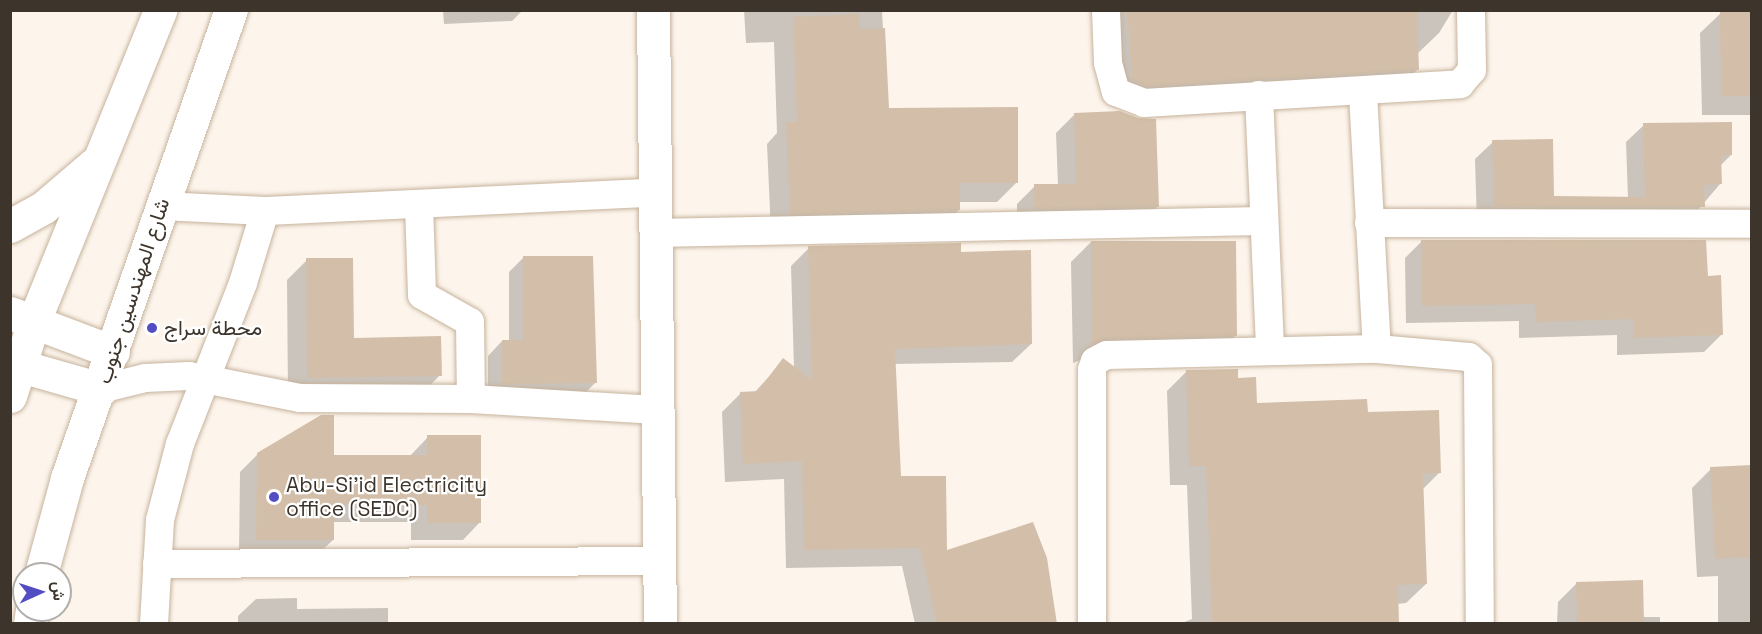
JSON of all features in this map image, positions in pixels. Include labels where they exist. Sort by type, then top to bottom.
[{"type":"main road","points":[[101,389],[13,375],[22,317],[98,160],[160,10]]},
{"type":"main road","name":"شارع المهندسين جنوب","points":[[44,562],[67,478],[101,389],[161,206],[231,10]]},
{"type":"main road","points":[[653,10],[653,193],[660,624]]},
{"type":"main road","points":[[10,226],[44,207],[98,160]]},
{"type":"main road","points":[[22,317],[113,352]]},
{"type":"street","points":[[1106,10],[1111,76],[1116,92],[1129,100],[1144,103],[1259,95],[1363,93],[1447,87],[1467,80],[1473,62],[1471,10]]},
{"type":"street","points":[[1363,93],[1377,349]]},
{"type":"street","points":[[1259,95],[1262,221],[1270,349]]},
{"type":"street","points":[[161,206],[265,211],[653,193]]},
{"type":"street","points":[[419,204],[422,295],[470,322],[471,399]]},
{"type":"street","points":[[154,624],[160,520],[180,444],[243,283],[265,211]]},
{"type":"street","points":[[654,233],[1262,221]]},
{"type":"street","points":[[1369,223],[1752,224]]},
{"type":"street","points":[[1092,624],[1092,370],[1095,361],[1107,355],[1270,349],[1377,349],[1469,357],[1478,365],[1480,624]]},
{"type":"street","points":[[113,352],[145,378]]},
{"type":"street","points":[[101,389],[145,378],[205,377],[300,398],[471,399],[657,410]]},
{"type":"street","points":[[157,564],[660,561]]},
{"type":"building","points":[[1127,10],[1417,10],[1419,70],[1147,86],[1132,80]]},
{"type":"building","points":[[1720,11],[1752,11],[1752,96],[1721,96]]},
{"type":"building","points":[[859,14],[860,29],[885,28],[889,108],[1018,107],[1018,183],[960,183],[960,210],[790,214],[786,122],[797,122],[793,17]]},
{"type":"building","points":[[1120,111],[1138,118],[1156,119],[1159,207],[1034,209],[1034,184],[1076,184],[1074,113]]},
{"type":"building","points":[[1732,122],[1732,155],[1721,155],[1722,184],[1704,185],[1705,207],[1494,207],[1492,140],[1553,139],[1554,196],[1645,197],[1643,123]]},
{"type":"building","points":[[1421,240],[1706,240],[1708,276],[1721,275],[1723,335],[1634,338],[1633,319],[1536,322],[1535,304],[1422,306]]},
{"type":"building","points":[[1091,241],[1236,241],[1237,336],[1107,339],[1092,344]]},
{"type":"building","points":[[961,243],[961,252],[1031,250],[1032,344],[895,349],[901,476],[946,476],[947,550],[1033,522],[1047,558],[1057,624],[937,624],[920,548],[804,550],[802,461],[743,464],[740,392],[758,391],[783,358],[812,380],[808,246]]},
{"type":"building","points":[[523,256],[593,256],[597,383],[502,384],[502,340],[523,340]]},
{"type":"building","points":[[306,258],[353,258],[354,338],[441,336],[442,376],[307,378]]},
{"type":"building","points":[[1238,369],[1238,378],[1256,377],[1257,403],[1367,399],[1368,412],[1439,410],[1441,473],[1423,474],[1427,584],[1398,585],[1399,624],[1212,624],[1206,466],[1189,466],[1186,370]]},
{"type":"building","points":[[321,415],[334,415],[334,455],[427,455],[427,435],[481,435],[481,523],[427,523],[427,505],[334,505],[334,540],[256,540],[257,453]]},
{"type":"building","points":[[1752,465],[1752,557],[1715,559],[1710,467]]},
{"type":"building","points":[[1643,580],[1644,624],[1577,624],[1576,582]]},
{"type":"place","name":"محطة سراج","points":[[152,328]]},
{"type":"place","name":"Abu-Si'id Electricity office (SEDC)","points":[[274,497]]}]
